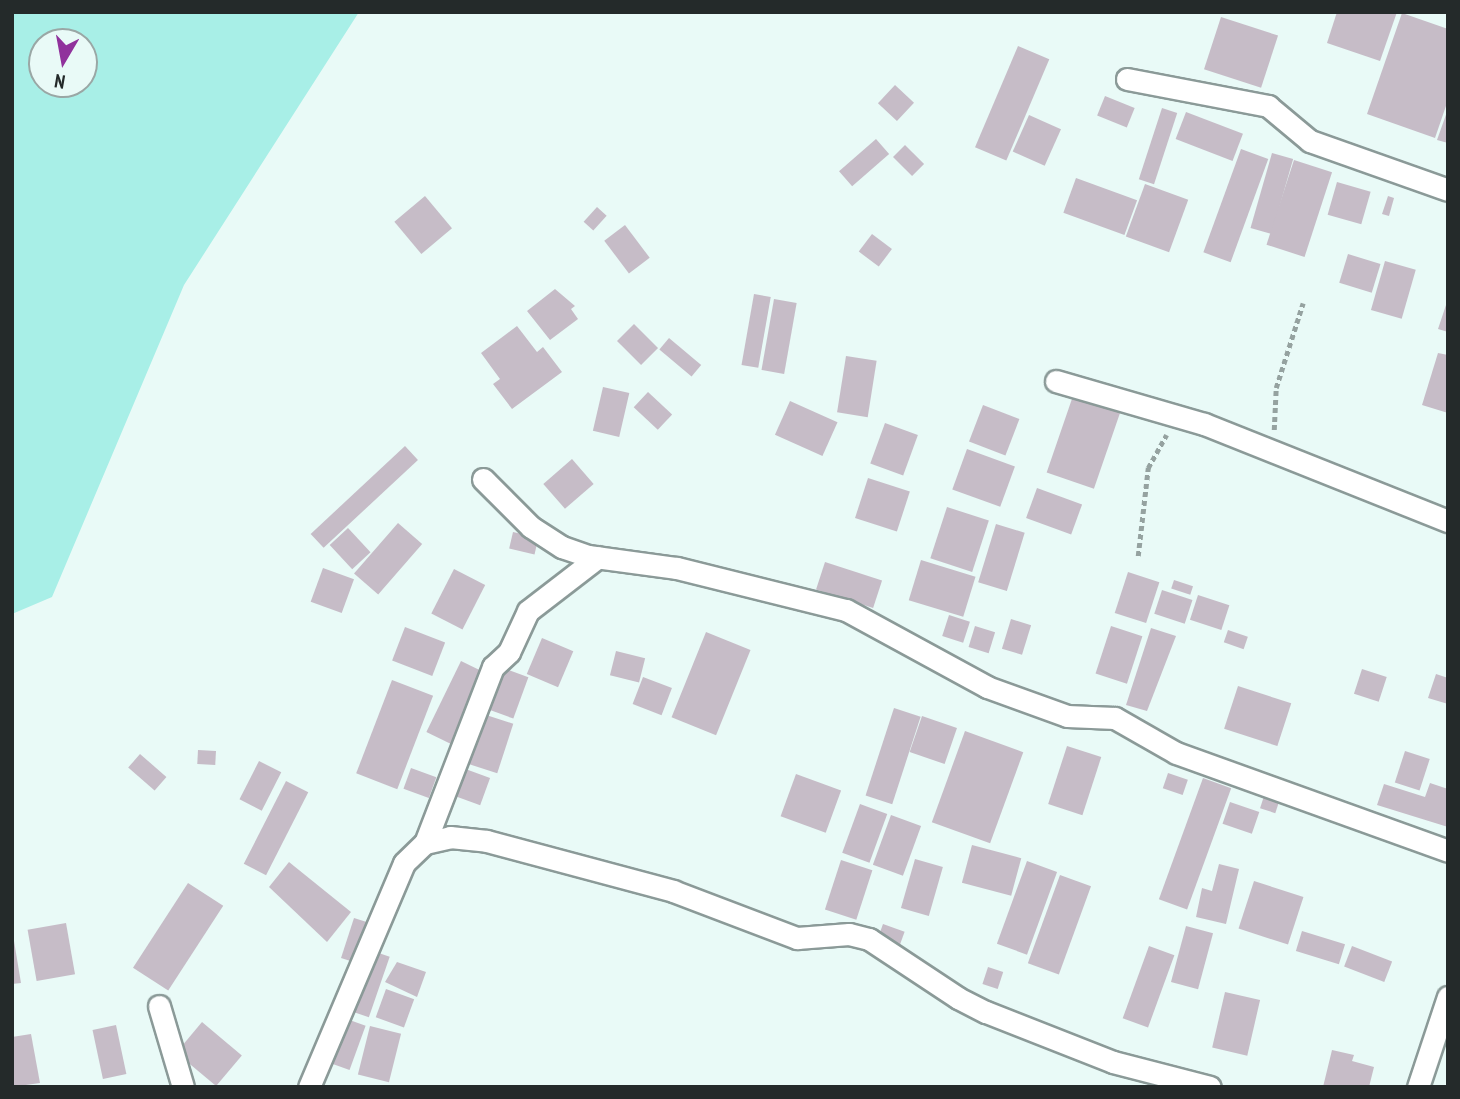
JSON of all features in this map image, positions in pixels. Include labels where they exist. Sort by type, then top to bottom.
[{"type":"street","points":[[1127,79],[1268,106],[1310,141],[1448,190]]},
{"type":"street","points":[[1056,381],[1176,415],[1448,521]]},
{"type":"street","points":[[483,479],[531,527],[562,547],[598,556],[677,568],[846,610],[987,687],[1067,716],[1115,718],[1176,753],[1448,851]]},
{"type":"street","points":[[309,1087],[399,874],[425,843],[493,667],[509,652],[528,611],[598,556]]},
{"type":"street","points":[[425,843],[450,837],[487,841],[673,891],[797,938],[849,934],[869,939],[958,998],[986,1012],[1113,1062],[1210,1087]]},
{"type":"street","points":[[1418,1087],[1448,997]]},
{"type":"street","points":[[159,1006],[183,1087]]},
{"type":"path","points":[[1273,452],[1276,388],[1303,303]]},
{"type":"path","points":[[1138,556],[1148,468],[1176,415]]},
{"type":"shaded area","points":[[12,12],[359,12],[184,285],[52,597],[12,614]]},
{"type":"building","points":[[1337,12],[1397,12],[1380,61],[1327,43]]},
{"type":"building","points":[[1402,13],[1448,29],[1448,100],[1435,138],[1367,114]]},
{"type":"building","points":[[1221,17],[1278,36],[1261,88],[1204,69]]},
{"type":"building","points":[[1018,46],[1049,59],[1006,161],[975,147]]},
{"type":"building","points":[[895,85],[914,103],[897,121],[878,103]]},
{"type":"building","points":[[1105,96],[1135,108],[1127,127],[1097,115]]},
{"type":"building","points":[[1162,108],[1177,113],[1154,184],[1139,179]]},
{"type":"building","points":[[1448,109],[1448,143],[1437,140]]},
{"type":"building","points":[[1186,112],[1243,134],[1233,161],[1176,139]]},
{"type":"building","points":[[1029,115],[1061,129],[1045,166],[1013,152]]},
{"type":"building","points":[[876,139],[889,154],[852,186],[839,171]]},
{"type":"building","points":[[905,145],[924,164],[912,176],[893,157]]},
{"type":"building","points":[[1241,149],[1268,159],[1231,262],[1203,252]]},
{"type":"building","points":[[1272,153],[1293,159],[1272,234],[1251,228]]},
{"type":"building","points":[[1294,160],[1332,172],[1305,257],[1266,245]]},
{"type":"building","points":[[1076,178],[1137,200],[1124,235],[1063,213]]},
{"type":"building","points":[[1337,182],[1371,192],[1361,224],[1328,215]]},
{"type":"building","points":[[1145,184],[1188,200],[1169,252],[1126,237]]},
{"type":"building","points":[[425,196],[452,228],[421,254],[394,222]]},
{"type":"building","points":[[1388,196],[1394,198],[1389,216],[1382,214]]},
{"type":"building","points":[[597,207],[607,216],[593,231],[584,222]]},
{"type":"building","points":[[625,225],[650,258],[629,273],[604,241]]},
{"type":"building","points":[[872,234],[892,249],[879,267],[859,252]]},
{"type":"building","points":[[1348,254],[1381,264],[1372,293],[1339,283]]},
{"type":"building","points":[[1385,261],[1416,270],[1402,319],[1371,310]]},
{"type":"building","points":[[555,289],[575,306],[571,309],[578,319],[550,340],[527,311]]},
{"type":"building","points":[[754,294],[771,297],[758,368],[741,365]]},
{"type":"building","points":[[774,299],[797,303],[784,374],[761,370]]},
{"type":"building","points":[[1448,299],[1448,332],[1438,329]]},
{"type":"building","points":[[634,324],[658,348],[641,365],[617,341]]},
{"type":"building","points":[[517,326],[537,352],[543,347],[562,372],[512,409],[493,384],[500,379],[481,353]]},
{"type":"building","points":[[669,338],[701,365],[692,376],[659,349]]},
{"type":"building","points":[[1438,353],[1448,355],[1448,413],[1422,405]]},
{"type":"building","points":[[846,356],[877,361],[868,417],[837,412]]},
{"type":"building","points":[[603,387],[629,393],[619,437],[593,431]]},
{"type":"building","points":[[648,392],[672,415],[658,430],[634,407]]},
{"type":"building","points":[[1074,393],[1121,409],[1094,489],[1047,472]]},
{"type":"building","points":[[790,401],[838,422],[822,456],[775,435]]},
{"type":"building","points":[[983,405],[1019,419],[1005,455],[969,441]]},
{"type":"building","points":[[885,423],[918,435],[903,475],[870,463]]},
{"type":"building","points":[[405,446],[418,460],[324,548],[311,534]]},
{"type":"building","points":[[967,449],[1015,466],[1000,507],[952,489]]},
{"type":"building","points":[[572,459],[594,484],[565,509],[543,484]]},
{"type":"building","points":[[868,478],[910,492],[897,532],[855,518]]},
{"type":"building","points":[[1037,488],[1082,504],[1071,534],[1026,518]]},
{"type":"building","points":[[947,507],[989,521],[972,572],[930,558]]},
{"type":"building","points":[[398,523],[422,544],[378,595],[354,574]]},
{"type":"building","points":[[996,524],[1025,533],[1007,591],[978,582]]},
{"type":"building","points":[[348,528],[371,552],[352,569],[330,545]]},
{"type":"building","points":[[513,532],[538,538],[535,554],[509,549]]},
{"type":"building","points":[[921,560],[976,577],[963,617],[909,600]]},
{"type":"building","points":[[825,562],[882,581],[873,608],[816,590]]},
{"type":"building","points":[[323,568],[354,579],[342,613],[311,602]]},
{"type":"building","points":[[454,569],[485,585],[462,629],[431,614]]},
{"type":"building","points":[[1128,572],[1159,582],[1146,623],[1115,613]]},
{"type":"building","points":[[1174,580],[1193,586],[1190,595],[1171,589]]},
{"type":"building","points":[[1162,590],[1192,600],[1185,624],[1154,614]]},
{"type":"building","points":[[1198,595],[1229,605],[1221,630],[1190,620]]},
{"type":"building","points":[[949,615],[970,622],[963,643],[942,636]]},
{"type":"building","points":[[1011,619],[1031,625],[1022,655],[1002,649]]},
{"type":"building","points":[[975,626],[995,632],[989,653],[969,647]]},
{"type":"building","points":[[1111,626],[1142,636],[1127,684],[1096,674]]},
{"type":"building","points":[[405,627],[445,642],[432,676],[392,661]]},
{"type":"building","points":[[1151,628],[1176,636],[1147,711],[1126,705]]},
{"type":"building","points":[[1228,630],[1248,637],[1244,649],[1224,642]]},
{"type":"building","points":[[706,632],[751,650],[716,735],[672,717]]},
{"type":"building","points":[[542,638],[573,651],[558,687],[527,674]]},
{"type":"building","points":[[616,651],[645,658],[639,683],[610,675]]},
{"type":"building","points":[[461,661],[486,673],[452,744],[426,732]]},
{"type":"building","points":[[503,668],[528,677],[513,719],[488,709]]},
{"type":"building","points":[[1362,669],[1387,677],[1379,702],[1354,694]]},
{"type":"building","points":[[1436,674],[1448,678],[1448,704],[1428,698]]},
{"type":"building","points":[[643,677],[672,688],[662,715],[633,704]]},
{"type":"building","points":[[392,680],[433,696],[397,789],[356,773]]},
{"type":"building","points":[[1238,686],[1291,703],[1277,746],[1224,729]]},
{"type":"building","points":[[894,708],[921,717],[892,804],[866,795]]},
{"type":"building","points":[[480,713],[513,724],[497,773],[464,762]]},
{"type":"building","points":[[922,716],[957,728],[945,764],[910,752]]},
{"type":"building","points":[[965,731],[1023,752],[990,843],[932,822]]},
{"type":"building","points":[[1067,746],[1101,757],[1082,815],[1048,804]]},
{"type":"building","points":[[198,750],[216,751],[215,765],[197,764]]},
{"type":"building","points":[[1405,751],[1430,759],[1420,790],[1395,782]]},
{"type":"building","points":[[140,754],[166,777],[155,791],[128,768]]},
{"type":"building","points":[[259,761],[281,772],[262,811],[239,799]]},
{"type":"building","points":[[460,767],[490,778],[480,805],[450,794]]},
{"type":"building","points":[[411,768],[436,777],[429,798],[403,789]]},
{"type":"building","points":[[1168,773],[1188,780],[1183,795],[1163,788]]},
{"type":"building","points":[[796,774],[841,790],[826,833],[781,816]]},
{"type":"building","points":[[1203,778],[1231,788],[1187,909],[1159,899]]},
{"type":"building","points":[[286,781],[308,792],[266,875],[244,864]]},
{"type":"building","points":[[1430,783],[1448,789],[1448,827],[1377,805],[1384,784],[1425,797]]},
{"type":"building","points":[[1265,793],[1280,798],[1275,813],[1260,808]]},
{"type":"building","points":[[1230,802],[1259,812],[1252,834],[1223,824]]},
{"type":"building","points":[[860,804],[887,814],[869,863],[842,853]]},
{"type":"building","points":[[891,815],[921,826],[903,876],[873,865]]},
{"type":"building","points":[[972,845],[1021,858],[1011,896],[962,883]]},
{"type":"building","points":[[915,859],[943,867],[929,916],[901,908]]},
{"type":"building","points":[[841,860],[872,870],[856,920],[825,909]]},
{"type":"building","points":[[1027,861],[1057,872],[1027,955],[997,944]]},
{"type":"building","points":[[289,862],[351,912],[327,942],[269,887]]},
{"type":"building","points":[[1219,864],[1239,869],[1226,924],[1196,917],[1202,888],[1212,891]]},
{"type":"building","points":[[1060,875],[1091,886],[1059,975],[1028,963]]},
{"type":"building","points":[[1254,881],[1303,897],[1288,945],[1239,929]]},
{"type":"building","points":[[188,883],[223,906],[168,991],[133,968]]},
{"type":"building","points":[[354,918],[372,924],[359,964],[341,958]]},
{"type":"building","points":[[66,923],[75,974],[37,981],[28,930]]},
{"type":"building","points":[[883,924],[905,932],[900,945],[878,937]]},
{"type":"building","points":[[1186,926],[1213,933],[1198,989],[1171,982]]},
{"type":"building","points":[[1302,931],[1345,944],[1339,964],[1296,951]]},
{"type":"building","points":[[14,941],[21,983],[12,984],[12,942]]},
{"type":"building","points":[[1149,946],[1174,955],[1148,1028],[1123,1018]]},
{"type":"building","points":[[1352,946],[1392,961],[1384,982],[1344,967]]},
{"type":"building","points":[[367,949],[390,957],[369,1017],[346,1010]]},
{"type":"building","points":[[397,962],[426,972],[417,997],[385,982]]},
{"type":"building","points":[[988,967],[1003,972],[998,989],[982,984]]},
{"type":"building","points":[[386,989],[414,999],[404,1027],[376,1017]]},
{"type":"building","points":[[1225,992],[1260,1000],[1247,1056],[1212,1048]]},
{"type":"building","points":[[344,1018],[366,1026],[350,1070],[328,1062]]},
{"type":"building","points":[[202,1022],[242,1055],[216,1086],[176,1053]]},
{"type":"building","points":[[116,1025],[126,1074],[103,1079],[93,1030]]},
{"type":"building","points":[[370,1026],[401,1034],[389,1082],[358,1075]]},
{"type":"building","points":[[31,1034],[40,1083],[12,1087],[12,1037]]},
{"type":"building","points":[[1332,1050],[1354,1055],[1352,1061],[1374,1067],[1369,1087],[1323,1087]]}]
